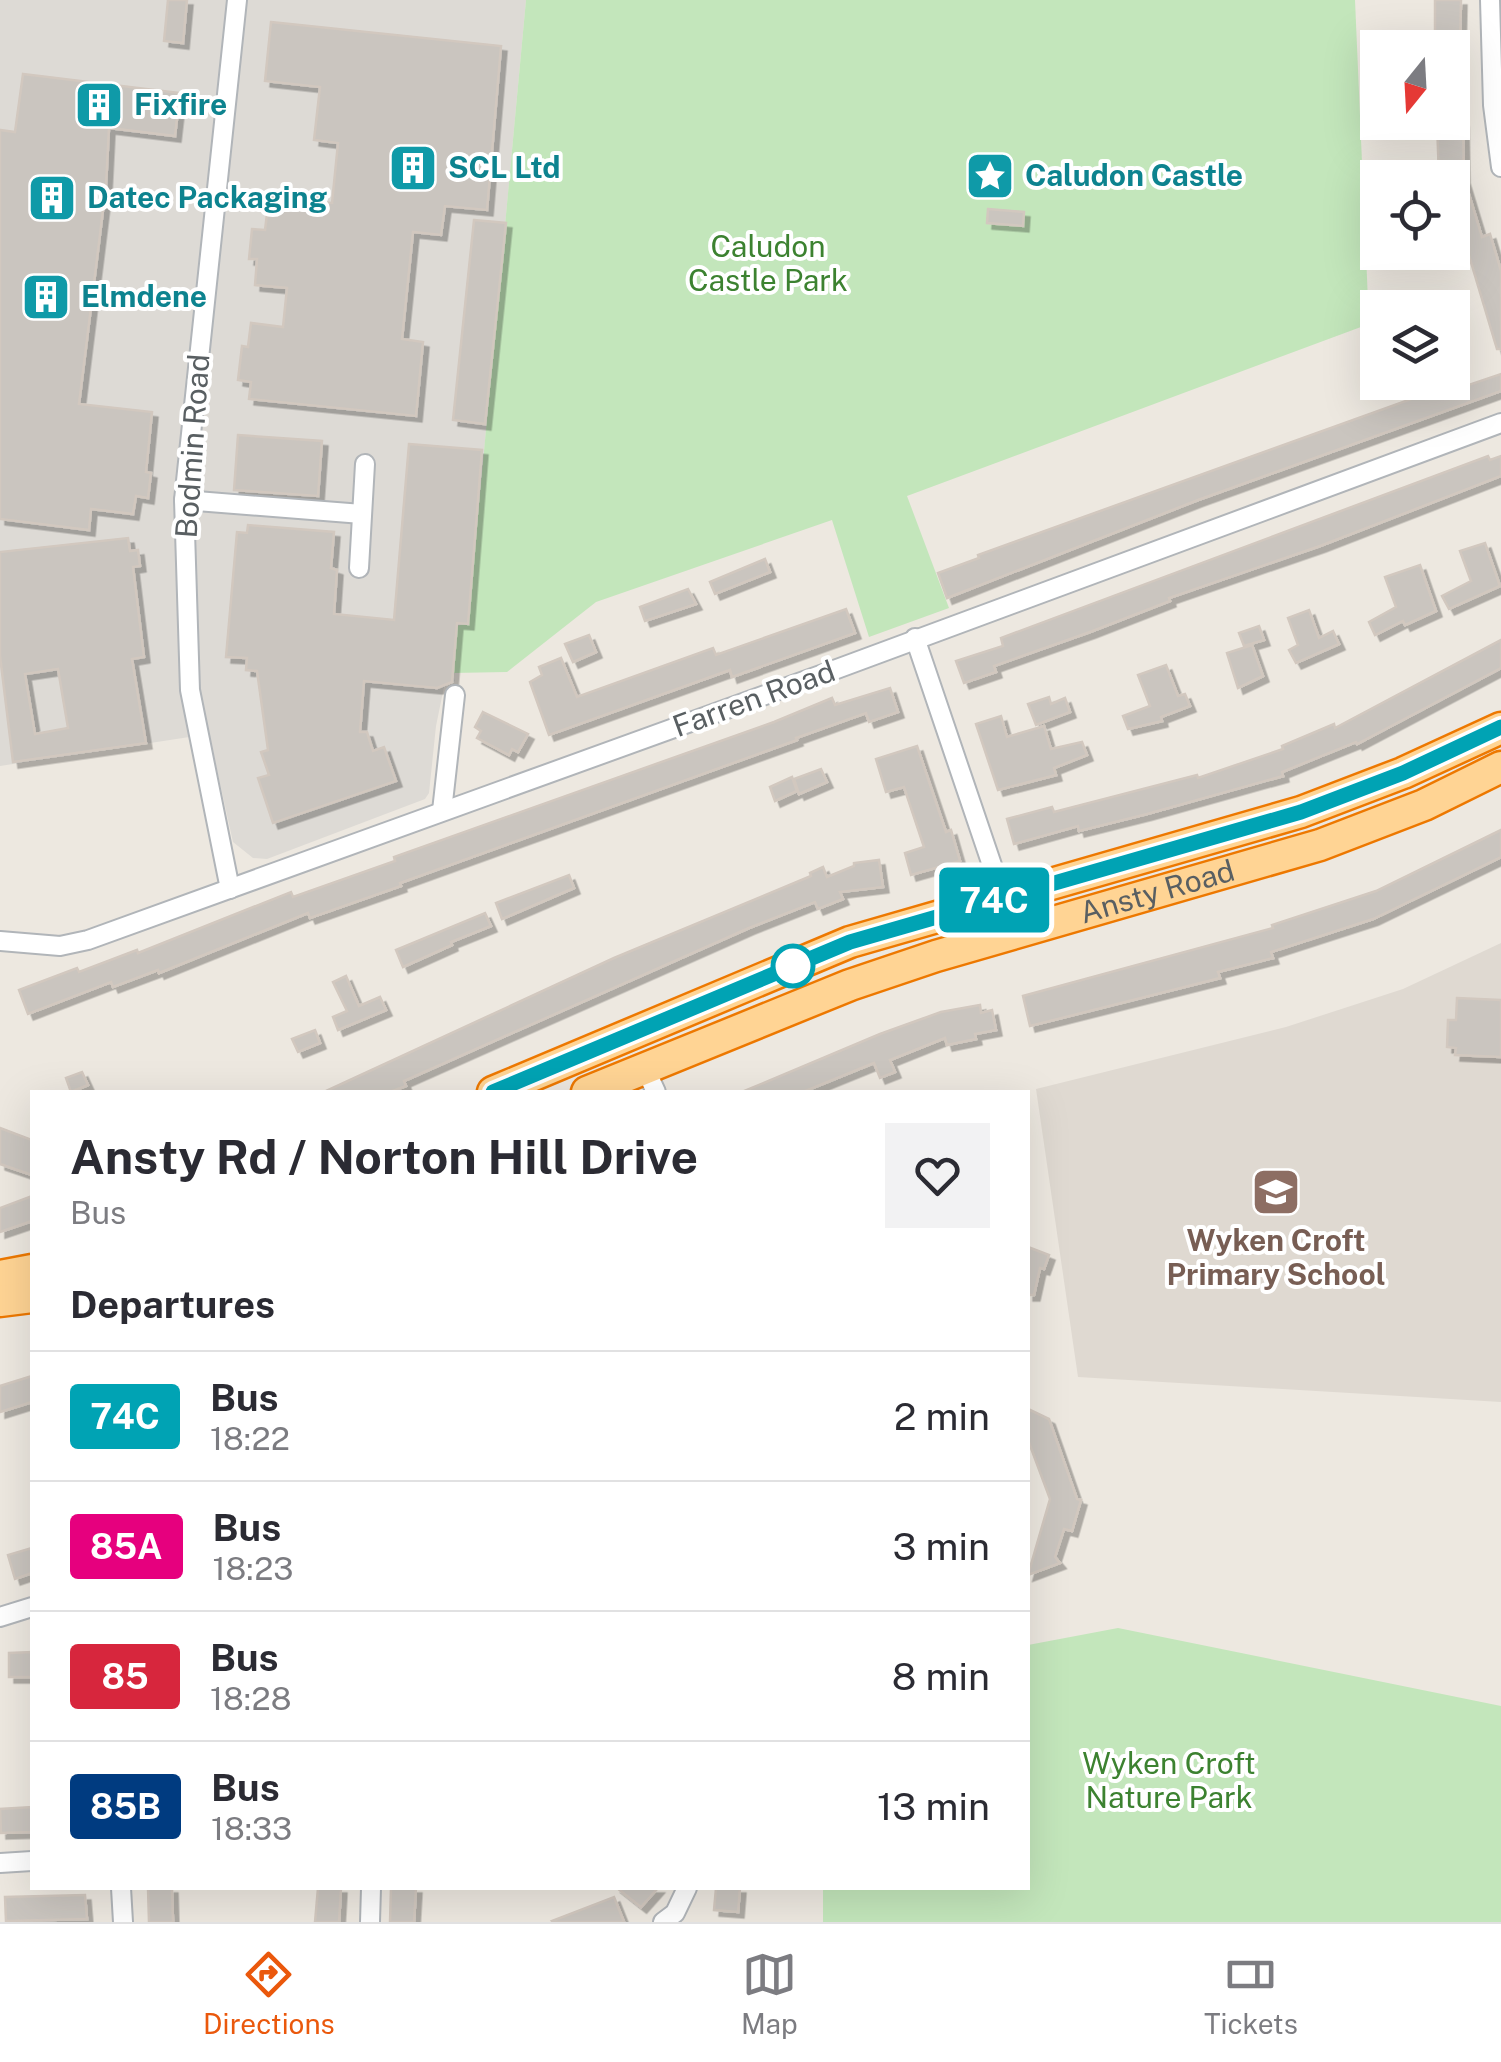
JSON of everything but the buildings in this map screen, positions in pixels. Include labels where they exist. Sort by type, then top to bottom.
[{"type":"highway","name":"Ansty Road","points":[[498,1090],[850,942],[1301,812],[1403,773],[1501,728]]},
{"type":"highway","name":"Ansty Road","points":[[598,1090],[650,1080],[850,985],[1320,846],[1424,805],[1501,767]]},
{"type":"highway","points":[[520,1090],[622,1054],[633,1054],[650,1080]]},
{"type":"highway","points":[[0,1276],[30,1270]]},
{"type":"highway","points":[[0,1300],[30,1298]]},
{"type":"street","name":"Bodmin Road","points":[[230,889],[190,690],[184,500],[237,0]]},
{"type":"street","points":[[1490,0],[1492,106],[1500,158]]},
{"type":"street","name":"Farren Road","points":[[0,941],[60,946],[88,940],[1501,423]]},
{"type":"street","points":[[358,568],[366,464]]},
{"type":"street","points":[[184,500],[362,514]]},
{"type":"street","points":[[916,638],[1015,934]]},
{"type":"street","points":[[442,811],[455,695]]},
{"type":"street","points":[[0,1617],[30,1608]]},
{"type":"street","points":[[0,1862],[30,1861]]},
{"type":"street","points":[[121,1890],[122,1922]]},
{"type":"street","points":[[370,1922],[371,1890]]},
{"type":"street","points":[[663,1922],[675,1912],[686,1890]]},
{"type":"shaded area","points":[[0,0],[526,0],[468,624],[452,673],[455,681],[444,687],[425,799],[267,859],[253,858],[233,842],[209,734],[0,766]]},
{"type":"shaded area","name":"Wyken Croft Primary School","points":[[1501,943],[1501,1402],[1078,1377],[1036,1089],[1286,1027],[1403,989]]},
{"type":"green space","name":"Caludon Castle Park","points":[[526,0],[1355,0],[1362,160],[1360,270],[1367,270],[1368,290],[1360,290],[1360,327],[907,496],[949,608],[869,637],[832,520],[596,602],[507,672],[452,673],[457,626],[468,623]]},
{"type":"green space","name":"Wyken Croft Nature Park","points":[[1118,1628],[1501,1706],[1501,1922],[823,1922],[823,1890],[1030,1890],[1030,1645]]},
{"type":"bus line","name":"74C","points":[[498,1090],[850,942],[1301,812],[1403,773],[1501,727]]},
{"type":"place","name":"Fixfire","points":[[99,105]]},
{"type":"place","name":"SCL Ltd","points":[[413,168]]},
{"type":"place","name":"Caludon Castle","points":[[990,176]]},
{"type":"place","name":"Datec Packaging","points":[[52,198]]},
{"type":"place","name":"Elmdene","points":[[46,297]]},
{"type":"place","name":"Wyken Croft Primary School","points":[[1276,1192]]}]
